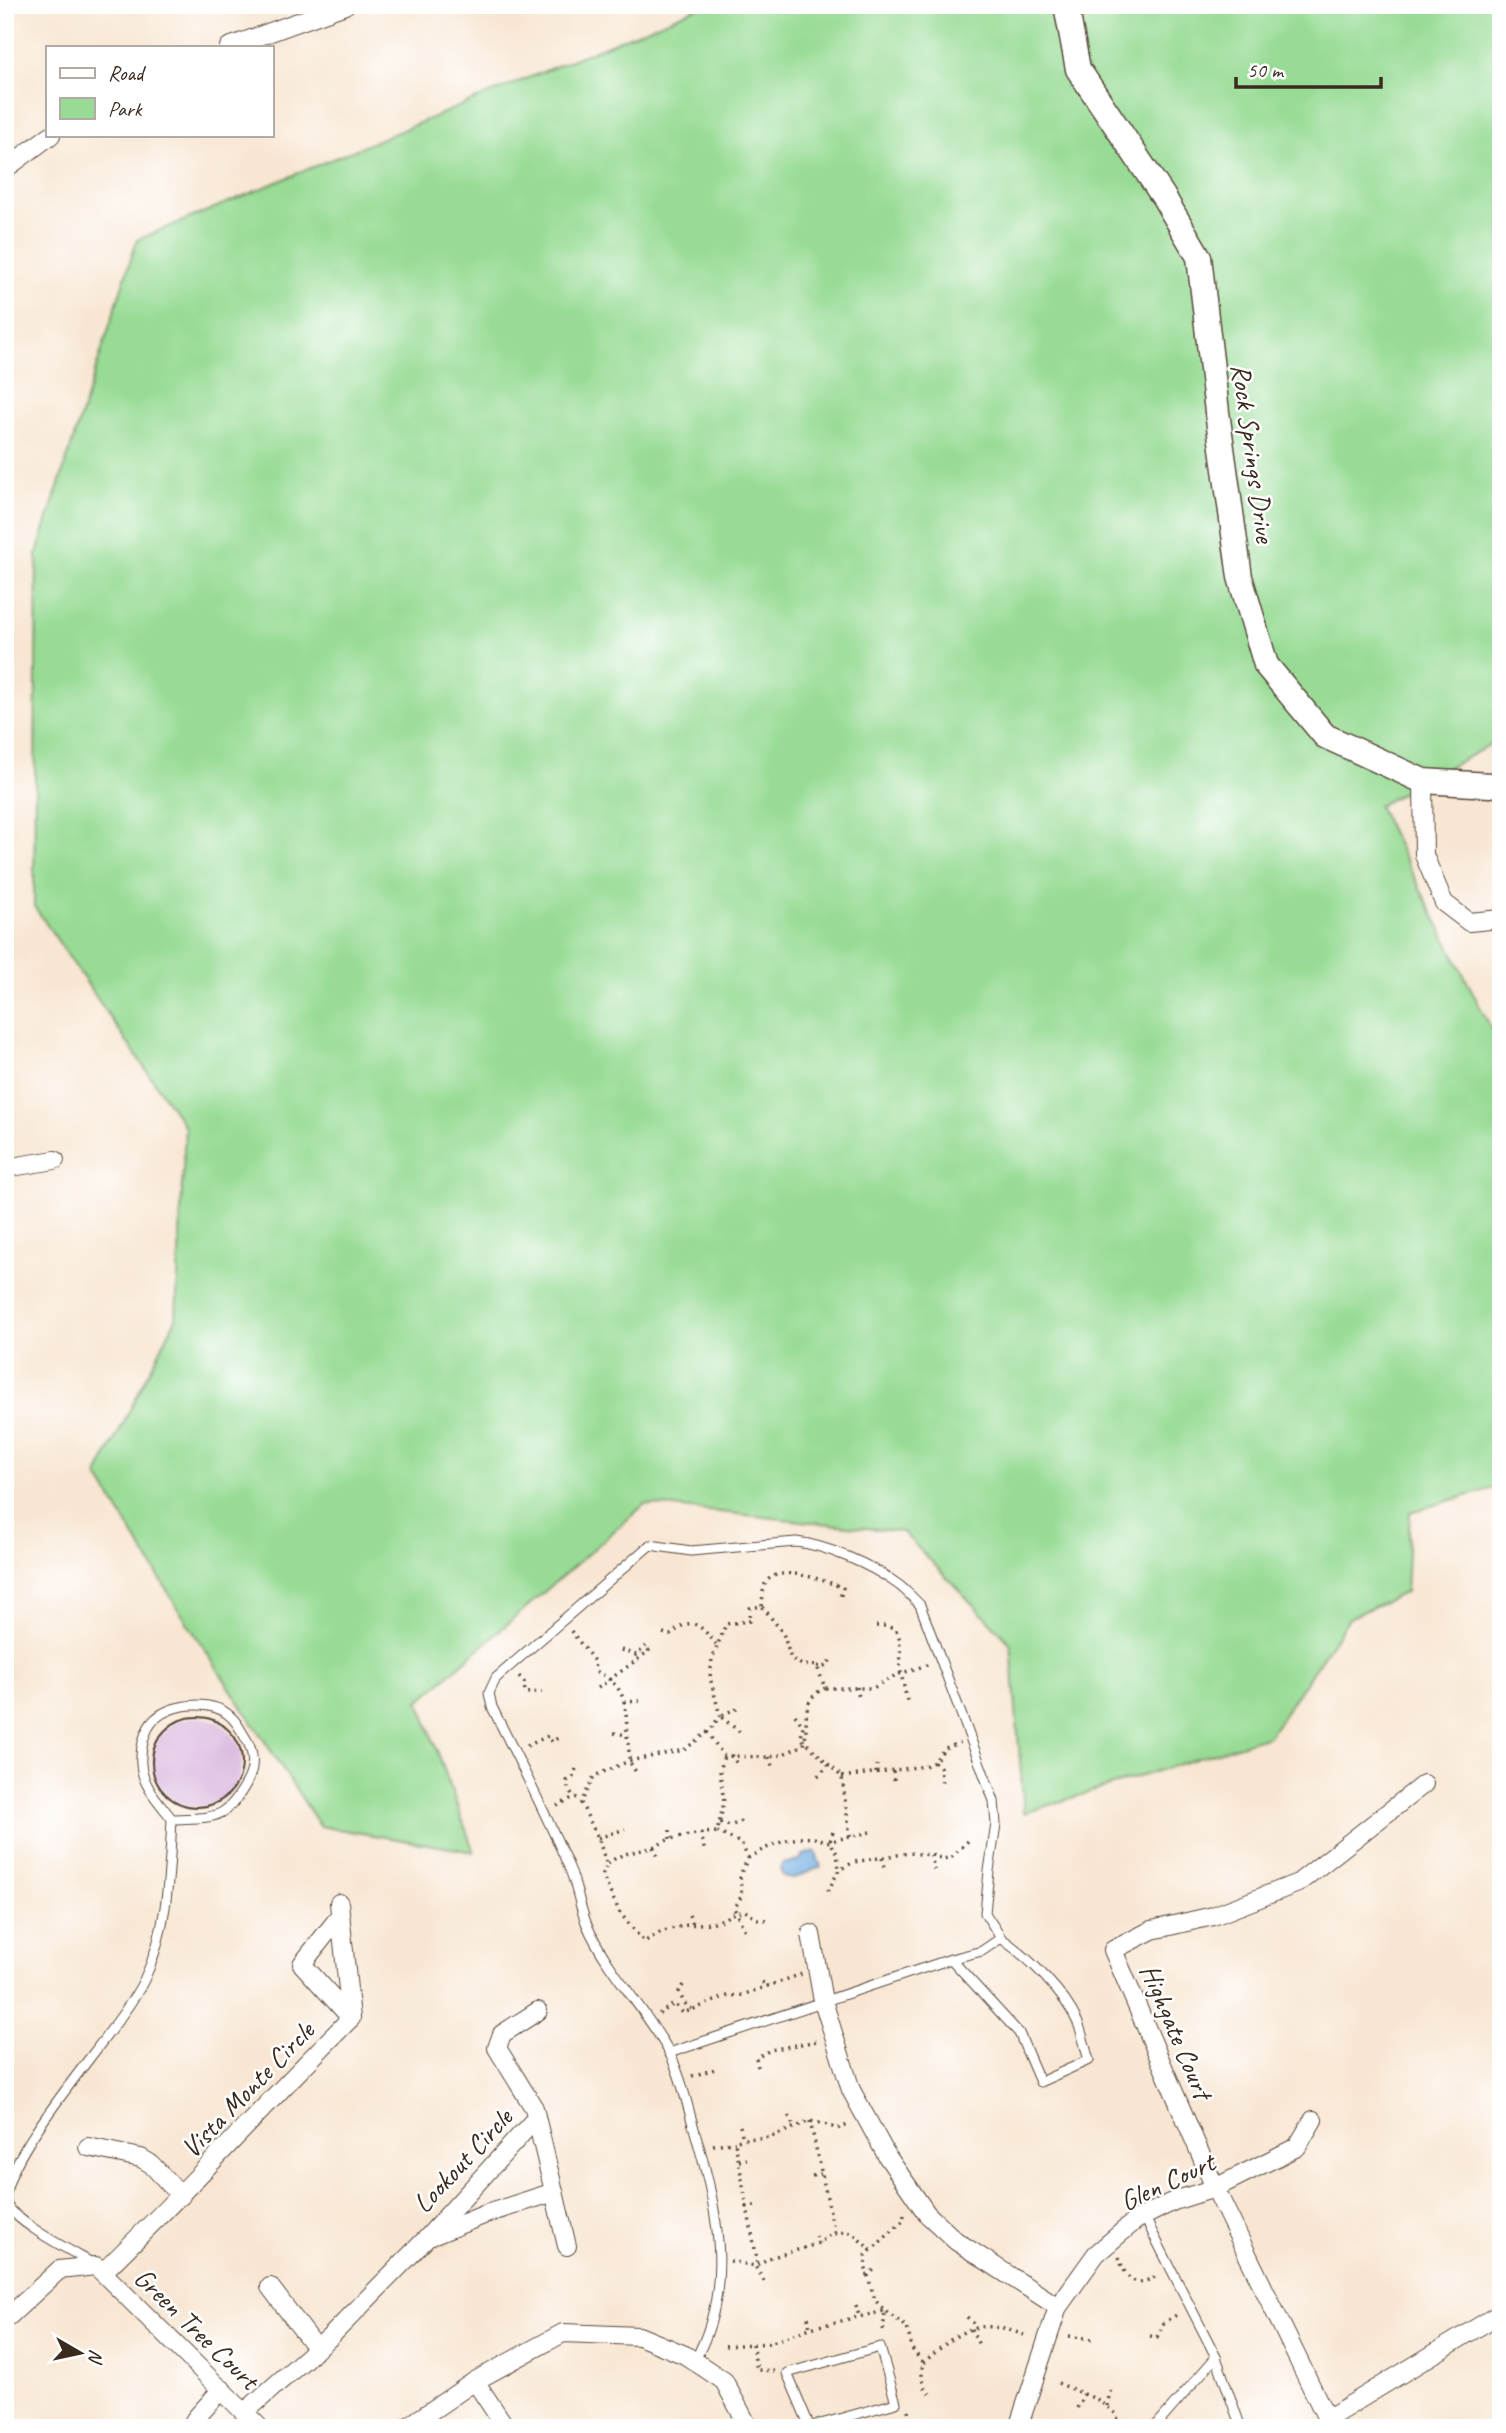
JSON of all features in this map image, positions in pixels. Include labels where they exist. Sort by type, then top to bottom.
[{"type":"street","points":[[232,46],[345,5]]},
{"type":"street","name":"Rock Springs Drive","points":[[1066,5],[1078,69],[1163,196],[1199,257],[1240,577],[1266,666],[1325,736],[1423,781],[1490,785],[1501,783]]},
{"type":"street","points":[[5,169],[50,136]]},
{"type":"street","points":[[1423,781],[1424,855],[1444,903],[1469,922],[1501,919]]},
{"type":"street","points":[[5,1168],[55,1160]]},
{"type":"street","name":"Highgate Court","points":[[1424,1784],[1298,1883],[1213,1916],[1152,1930],[1113,1950],[1215,2188],[1327,2419],[1501,2313]]},
{"type":"street","name":"Vista Monte Circle","points":[[339,1910],[351,2018],[302,1964],[339,1910]]},
{"type":"street","points":[[811,1934],[823,2001],[851,2090],[887,2156],[927,2214],[956,2241],[1058,2307]]},
{"type":"street","name":"Lookout Circle","points":[[538,2011],[502,2034],[497,2048],[534,2108],[567,2246]]},
{"type":"street","name":"Vista Monte Circle","points":[[99,2269],[181,2196],[259,2110],[351,2018]]},
{"type":"street","name":"Lookout Circle","points":[[245,2412],[317,2349],[426,2239],[536,2118]]},
{"type":"street","name":"Glen Court","points":[[1018,2428],[1058,2307],[1096,2254],[1136,2220],[1174,2201],[1215,2188],[1297,2147],[1313,2120]]},
{"type":"street","name":"Vista Monte Circle","points":[[88,2147],[141,2158],[151,2164],[181,2196]]},
{"type":"street","name":"Lookout Circle","points":[[426,2239],[486,2214],[554,2192]]},
{"type":"street","points":[[5,2320],[59,2270],[99,2269]]},
{"type":"street","name":"Green Tree Court","points":[[99,2269],[260,2428]]},
{"type":"street","points":[[270,2287],[317,2349]]},
{"type":"street","points":[[406,2428],[475,2381],[563,2333],[639,2336],[694,2362],[724,2381],[749,2428]]},
{"type":"street","points":[[475,2381],[506,2428]]},
{"type":"street","points":[[191,2424],[222,2389]]},
{"type":"lane","points":[[694,2362],[712,2318],[720,2275],[720,2248],[707,2174],[680,2079],[669,2053],[611,1967],[587,1925],[570,1868],[492,1707],[489,1693],[496,1678],[650,1545],[691,1551],[796,1542],[811,1544],[874,1569],[898,1584],[920,1605],[994,1801],[996,1824],[985,1913],[1002,1938],[1020,1952],[1060,1996],[1077,2023],[1089,2060],[1040,2082],[1019,2034],[951,1959]]},
{"type":"lane","points":[[99,2269],[15,2216],[6,2202],[6,2179],[14,2161],[63,2088],[124,2014],[144,1980],[159,1940],[168,1893],[172,1819],[148,1788],[141,1766],[142,1744],[154,1720],[172,1709],[207,1704],[232,1717],[251,1747],[253,1772],[236,1801],[216,1817],[172,1819]]},
{"type":"lane","points":[[669,2053],[982,1951],[1002,1938]]},
{"type":"lane","points":[[1144,2216],[1216,2357],[1240,2424],[1231,2428]]},
{"type":"lane","points":[[880,2347],[896,2403],[808,2427],[788,2372],[880,2347]]},
{"type":"lane","points":[[1154,2428],[1216,2357]]},
{"type":"path","points":[[831,1657],[824,1667],[803,1665],[791,1659],[783,1633],[762,1606],[765,1583],[772,1575],[798,1574],[844,1588],[840,1598]]},
{"type":"path","points":[[741,1733],[720,1716],[710,1677],[716,1644],[726,1624],[750,1621],[750,1608],[762,1606]]},
{"type":"path","points":[[663,1633],[670,1635],[682,1625],[694,1624],[703,1628],[716,1644]]},
{"type":"path","points":[[876,1626],[887,1626],[896,1630],[901,1640],[901,1673],[907,1702]]},
{"type":"path","points":[[577,1638],[594,1661],[595,1671],[615,1683],[624,1702],[629,1761],[636,1772]]},
{"type":"path","points":[[598,1688],[649,1651],[646,1646],[636,1655],[621,1650]]},
{"type":"path","points":[[724,1756],[769,1757],[804,1745],[806,1709],[814,1693],[825,1688],[873,1688],[901,1673],[940,1660]]},
{"type":"path","points":[[510,1666],[524,1682],[525,1693],[542,1692]]},
{"type":"path","points":[[817,1666],[825,1688]]},
{"type":"path","points":[[857,1687],[859,1698]]},
{"type":"path","points":[[624,1702],[640,1702]]},
{"type":"path","points":[[607,1865],[598,1838],[581,1803],[594,1776],[629,1761],[684,1751],[720,1716],[737,1708]]},
{"type":"path","points":[[795,1715],[803,1726],[801,1738],[842,1777],[850,1836]]},
{"type":"path","points":[[706,1732],[724,1756]]},
{"type":"path","points":[[614,1733],[627,1735]]},
{"type":"path","points":[[514,1752],[548,1735],[552,1742],[559,1737]]},
{"type":"path","points":[[842,1777],[918,1767],[934,1762],[945,1748],[970,1740]]},
{"type":"path","points":[[731,1755],[738,1765]]},
{"type":"path","points":[[717,1832],[724,1803],[720,1771],[724,1756]]},
{"type":"path","points":[[769,1757],[772,1766]]},
{"type":"path","points":[[918,1761],[918,1767]]},
{"type":"path","points":[[934,1762],[940,1767],[942,1787]]},
{"type":"path","points":[[818,1776],[830,1763]]},
{"type":"path","points":[[876,1773],[877,1765]]},
{"type":"path","points":[[574,1797],[567,1781],[573,1777],[576,1769]]},
{"type":"path","points":[[892,1771],[894,1780]]},
{"type":"path","points":[[544,1812],[574,1797],[582,1799]]},
{"type":"path","points":[[720,1824],[730,1826],[744,1820]]},
{"type":"path","points":[[598,1838],[625,1829]]},
{"type":"path","points":[[670,1830],[670,1839]]},
{"type":"path","points":[[748,1858],[741,1843],[717,1832],[701,1833],[625,1853],[616,1857],[603,1872],[606,1886],[620,1913],[644,1942],[663,1931],[692,1924],[711,1923],[737,1912],[745,1911],[757,1919],[766,1920]]},
{"type":"path","points":[[828,1891],[839,1870],[837,1854],[830,1841],[833,1832]]},
{"type":"path","points":[[745,1931],[734,1908],[742,1899],[740,1878],[748,1858],[790,1839],[818,1838],[827,1842],[870,1832]]},
{"type":"path","points":[[701,1833],[705,1853]]},
{"type":"path","points":[[839,1870],[855,1863],[909,1853],[943,1859],[952,1857],[970,1839]]},
{"type":"path","points":[[653,1847],[658,1858]]},
{"type":"path","points":[[931,1855],[934,1870]]},
{"type":"path","points":[[882,1857],[886,1870]]},
{"type":"path","points":[[689,1915],[692,1924]]},
{"type":"path","points":[[648,2020],[674,2004],[683,2013],[817,1968]]},
{"type":"path","points":[[762,1982],[769,1986]]},
{"type":"path","points":[[683,1985],[679,1991],[682,2000],[686,2006],[694,2009]]},
{"type":"path","points":[[758,2067],[756,2058],[770,2050],[819,2041]]},
{"type":"path","points":[[680,2079],[715,2069]]},
{"type":"path","points":[[789,2116],[794,2127]]},
{"type":"path","points":[[699,2147],[771,2137],[810,2121],[837,2129],[848,2125]]},
{"type":"path","points":[[810,2121],[835,2234]]},
{"type":"path","points":[[740,2126],[743,2139]]},
{"type":"path","points":[[735,2142],[757,2260],[755,2266]]},
{"type":"path","points":[[739,2161],[747,2159]]},
{"type":"path","points":[[812,2176],[821,2174]]},
{"type":"path","points":[[746,2207],[755,2206]]},
{"type":"path","points":[[905,2213],[903,2221],[866,2255],[865,2266],[875,2300],[907,2327],[912,2349],[923,2363]]},
{"type":"path","points":[[734,2262],[755,2266],[769,2258],[819,2243],[835,2234],[852,2233],[871,2250]]},
{"type":"path","points":[[816,2236],[819,2243]]},
{"type":"path","points":[[754,2247],[758,2239]]},
{"type":"path","points":[[1118,2255],[1127,2276],[1135,2282],[1145,2283],[1170,2268]]},
{"type":"path","points":[[755,2266],[765,2281]]},
{"type":"path","points":[[867,2276],[876,2268]]},
{"type":"path","points":[[856,2305],[859,2316]]},
{"type":"path","points":[[1150,2336],[1157,2337],[1164,2323],[1191,2308]]},
{"type":"path","points":[[725,2346],[769,2343],[810,2328],[885,2311]]},
{"type":"path","points":[[880,2347],[885,2311]]},
{"type":"path","points":[[808,2317],[810,2328]]},
{"type":"path","points":[[967,2317],[977,2328]]},
{"type":"path","points":[[930,2394],[924,2388],[921,2373],[923,2363],[952,2338],[971,2329],[998,2326],[1024,2335]]},
{"type":"path","points":[[971,2329],[980,2347]]},
{"type":"path","points":[[1069,2336],[1092,2339]]},
{"type":"path","points":[[752,2344],[757,2370]]},
{"type":"path","points":[[752,2374],[757,2370],[788,2372]]},
{"type":"path","points":[[1058,2383],[1107,2406],[1115,2413],[1122,2428]]},
{"type":"path","points":[[1107,2406],[1111,2388]]},
{"type":"path","points":[[1077,2408],[1084,2394]]},
{"type":"green space","points":[[704,5],[1501,5],[1501,739],[1378,806],[1501,1048],[1501,1486],[1410,1512],[1406,1592],[1349,1618],[1269,1736],[1024,1813],[1011,1644],[903,1532],[645,1504],[419,1701],[474,1852],[320,1826],[181,1613],[97,1475],[176,1319],[185,1127],[34,906],[37,553],[137,240]]},
{"type":"water","points":[[815,1851],[821,1867],[792,1879],[783,1876],[780,1870],[783,1864],[800,1860],[803,1855]]},
{"type":"building","points":[[188,1717],[206,1717],[222,1724],[235,1737],[242,1753],[242,1771],[235,1787],[222,1800],[206,1807],[188,1807],[172,1800],[159,1787],[152,1771],[152,1753],[159,1737],[172,1724]]}]
